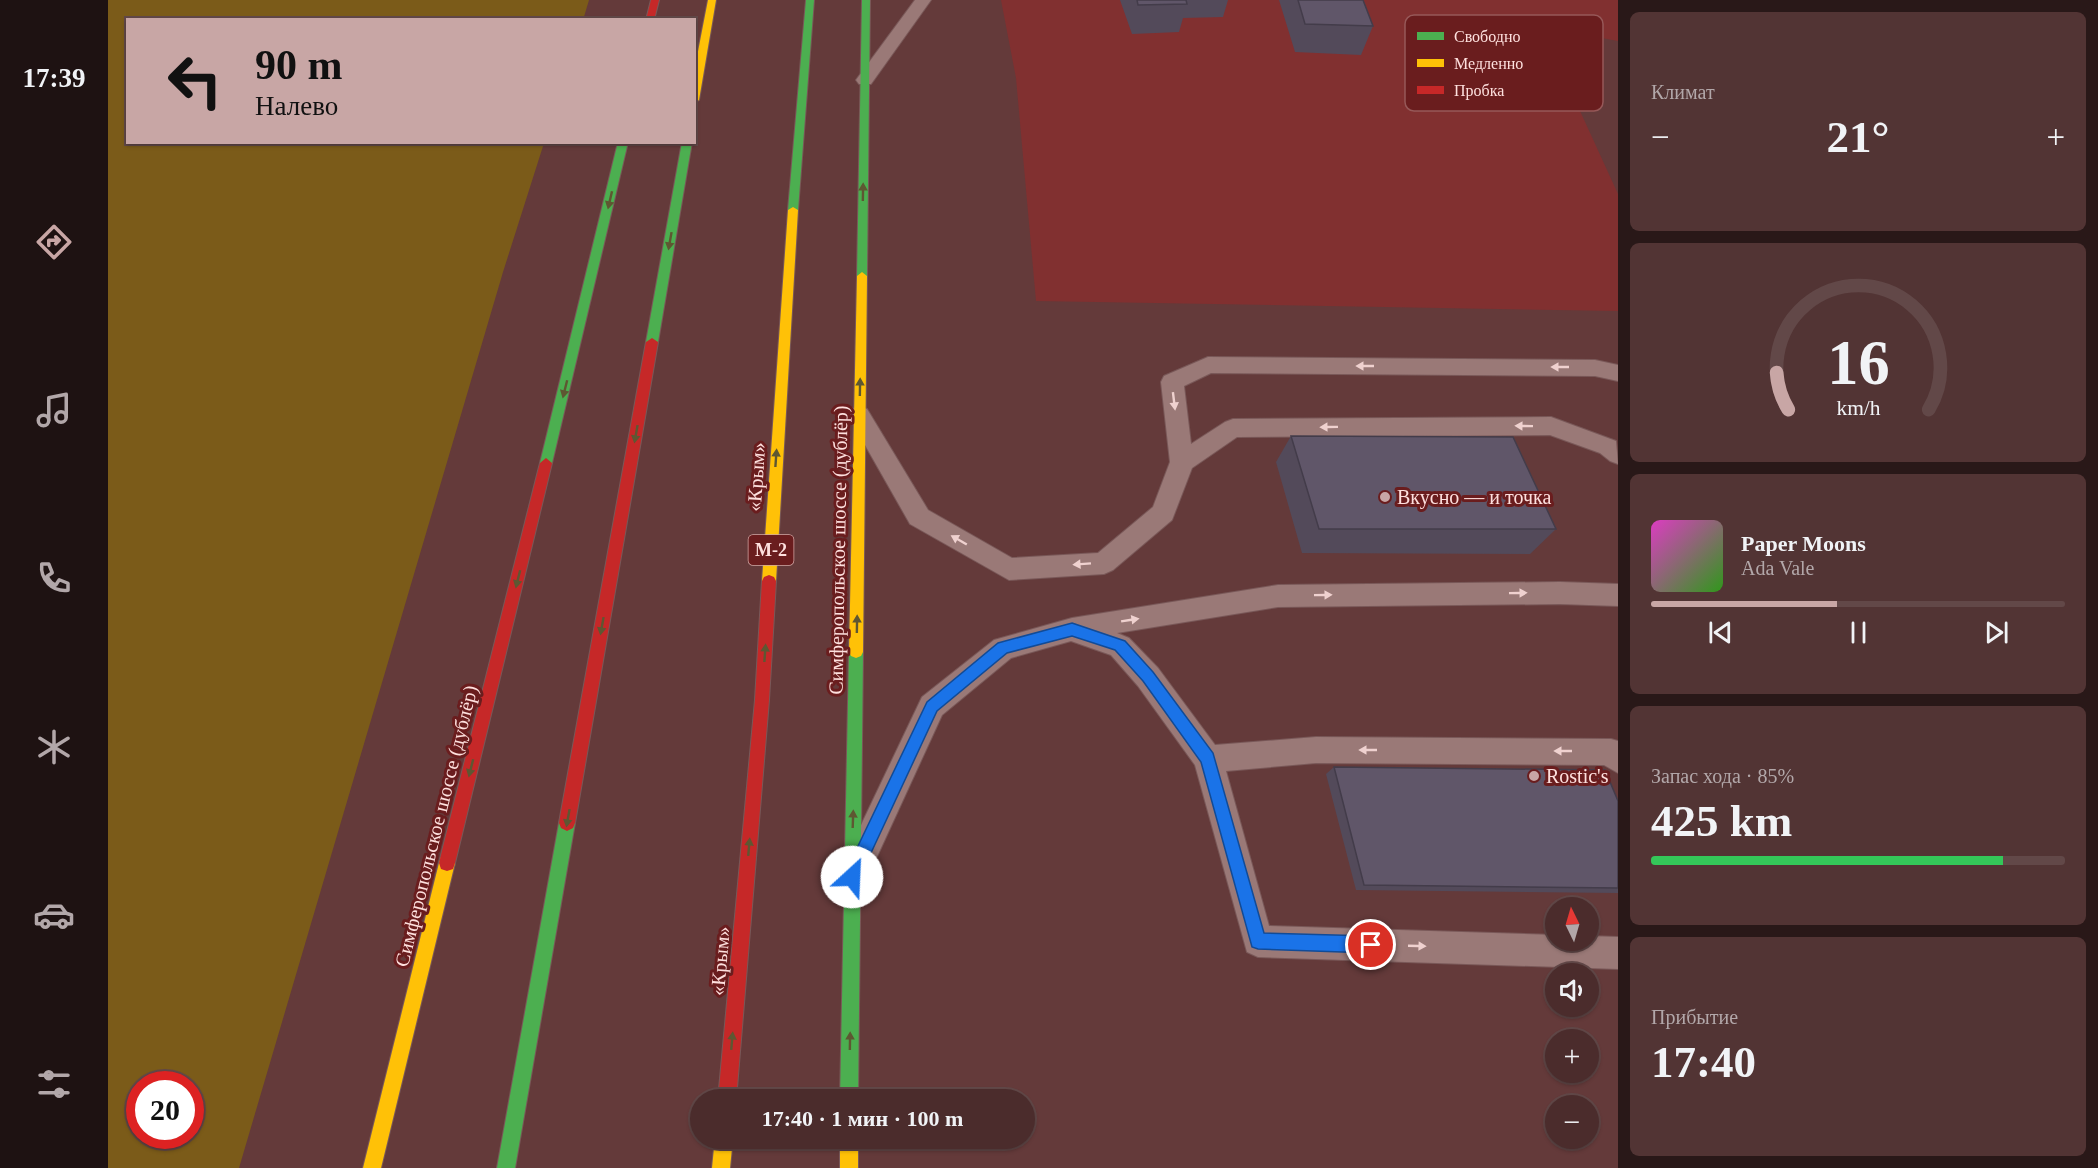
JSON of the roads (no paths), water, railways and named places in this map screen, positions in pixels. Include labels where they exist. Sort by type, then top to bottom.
[{"type":"main road","points":[[650,18],[655,0]]},
{"type":"main road","points":[[696,89],[712,0]]},
{"type":"main road","name":"«Крым»","points":[[728,1089],[762,700],[786,311],[810,0]]},
{"type":"main road","name":"Симферопольское шоссе (дублёр)","points":[[849,1089],[866,0]]},
{"type":"main road","name":"Симферопольское шоссе (дублёр)","points":[[372,1168],[590,286],[623,144]]},
{"type":"main road","points":[[506,1168],[687,144]]},
{"type":"main road","points":[[722,1168],[723,1149]]},
{"type":"main road","points":[[849,1149],[849,1168]]},
{"type":"lane","points":[[865,80],[923,0]]},
{"type":"lane","points":[[859,415],[919,518],[1009,569],[1104,563],[1163,513],[1182,462],[1172,382],[1208,365],[1595,368],[1618,373]]},
{"type":"lane","points":[[1182,462],[1233,428],[1551,426],[1608,447],[1618,455]]},
{"type":"lane","points":[[852,877],[932,706],[1003,648],[1072,629],[1278,596],[1560,592],[1618,595]]},
{"type":"lane","points":[[1072,629],[1120,646],[1148,677],[1208,759],[1258,941],[1618,953]]},
{"type":"lane","points":[[1208,759],[1316,750],[1611,752],[1618,759]]},
{"type":"place","name":"Вкусно — и точка","points":[[1385,497]]},
{"type":"place","name":"Rostic's","points":[[1534,776]]}]
